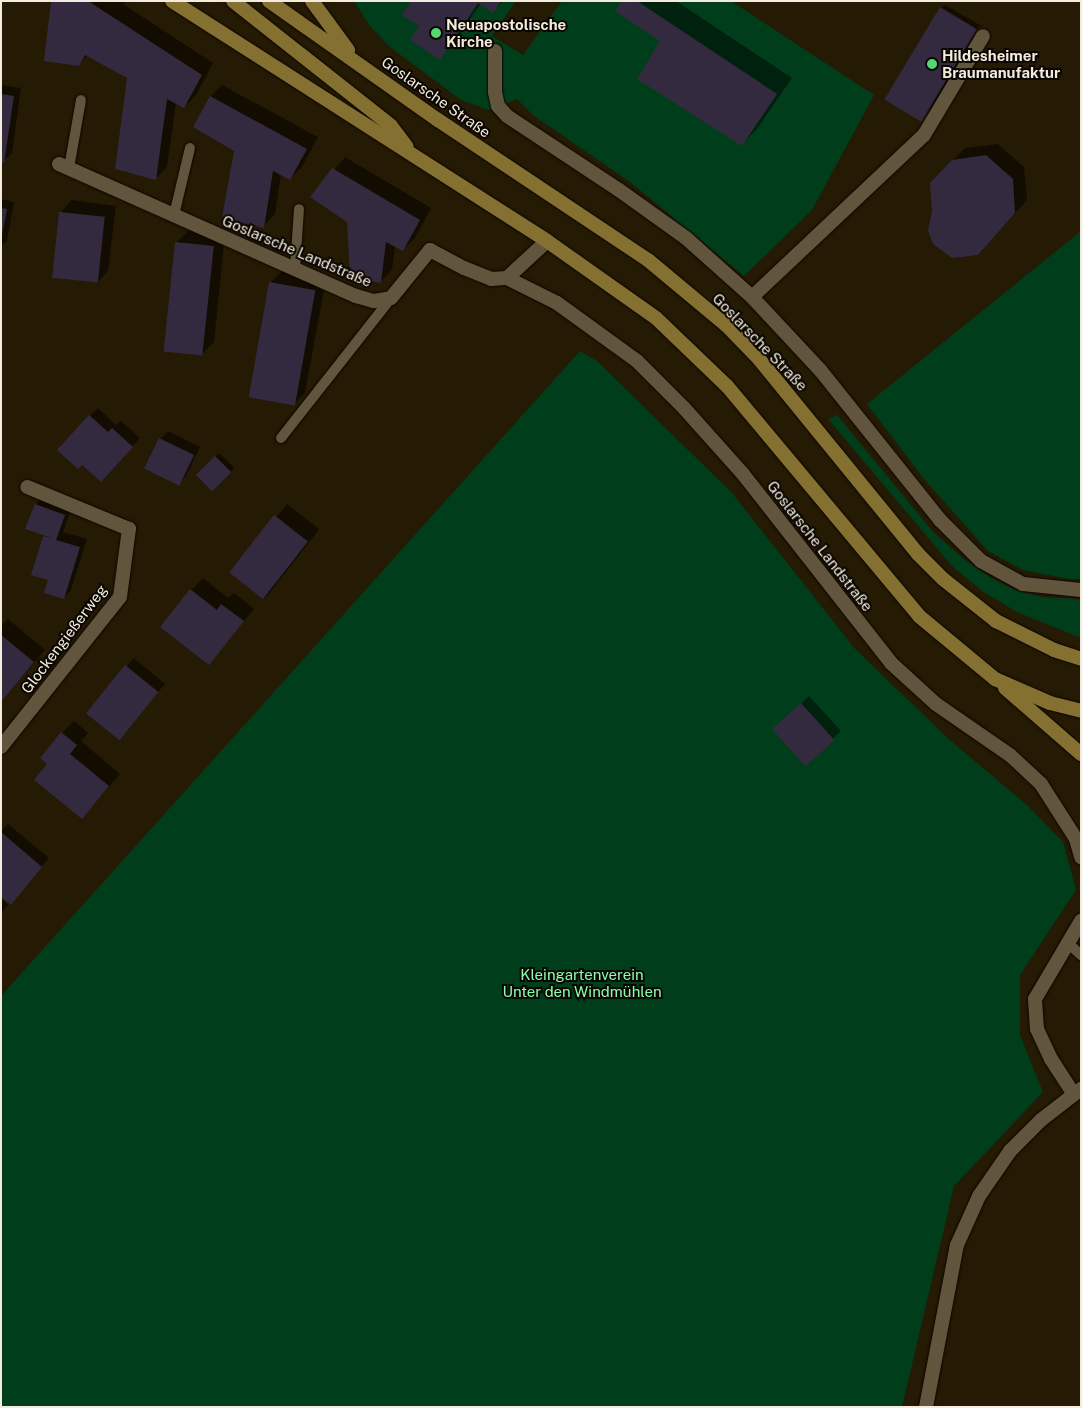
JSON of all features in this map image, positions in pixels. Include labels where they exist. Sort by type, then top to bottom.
[{"type":"main road","name":"Goslarsche Landstraße","points":[[172,1],[612,284],[692,351],[768,433],[908,604],[955,649],[995,679],[1050,702],[1081,710]]},
{"type":"main road","points":[[233,1],[390,126],[413,156]]},
{"type":"main road","name":"Goslarsche Straße","points":[[269,1],[438,120],[648,260],[691,294],[759,359],[918,554],[943,579],[996,621],[1054,650],[1081,659]]},
{"type":"main road","points":[[312,1],[358,62]]},
{"type":"main road","points":[[995,679],[1081,754]]},
{"type":"street","points":[[752,297],[924,135],[983,36]]},
{"type":"street","points":[[495,51],[495,92],[498,106],[507,116],[678,233],[752,297],[821,371],[940,520],[981,561],[1023,584],[1081,590]]},
{"type":"street","name":"Goslarsche Landstraße","points":[[64,166],[356,296],[374,301],[391,298],[430,250],[491,279],[507,278],[557,303],[636,361],[684,408],[742,474],[891,662],[936,704],[1011,756],[1041,784],[1076,839],[1081,857]]},
{"type":"street","points":[[507,278],[547,241]]},
{"type":"street","name":"Glockengießerweg","points":[[1,747],[120,597],[129,529],[27,487]]},
{"type":"street","points":[[926,1407],[957,1245],[979,1196],[1010,1151],[1077,1091],[1044,1044],[1036,1029],[1035,999],[1081,921]]},
{"type":"lane","points":[[64,166],[81,100]]},
{"type":"lane","points":[[174,215],[190,148]]},
{"type":"lane","points":[[295,269],[299,209]]},
{"type":"lane","points":[[281,438],[391,298]]},
{"type":"lane","points":[[1068,944],[1081,955]]},
{"type":"green space","points":[[354,1],[516,1],[492,36],[523,55],[562,1],[731,1],[874,95],[812,210],[744,276],[630,182],[533,115],[517,99],[488,110],[461,100],[390,47],[370,26]]},
{"type":"green space","points":[[1081,231],[1081,579],[1068,579],[1023,570],[988,551],[924,479],[867,404]]},
{"type":"green space","name":"Kleingartenverein Unter den Windmühlen","points":[[580,351],[597,361],[732,493],[855,649],[951,741],[1028,806],[1063,842],[1076,890],[1020,975],[1020,1035],[1043,1092],[954,1186],[902,1407],[1,1407],[1,996]]},
{"type":"green space","points":[[837,415],[934,533],[965,560],[991,578],[1017,591],[1042,597],[1081,599],[1081,638],[1017,612],[982,591],[952,566],[828,419]]},
{"type":"building","points":[[51,1],[88,1],[202,75],[184,108],[167,99],[156,180],[115,169],[127,78],[85,55],[79,66],[44,61]]},
{"type":"building","name":"Neuapostolische Kirche","points":[[411,1],[501,1],[493,13],[478,3],[440,60],[410,40],[419,26],[402,15]]},
{"type":"building","points":[[622,1],[637,1],[777,94],[742,146],[637,79],[660,41],[615,11]]},
{"type":"building","points":[[940,7],[977,29],[921,122],[884,100]]},
{"type":"building","points":[[1,94],[14,96],[4,163],[1,162]]},
{"type":"building","points":[[210,96],[307,149],[290,180],[273,171],[264,228],[222,217],[234,151],[193,127]]},
{"type":"building","points":[[986,155],[1013,179],[1015,213],[978,255],[952,258],[933,244],[928,230],[932,211],[930,183],[952,160]]},
{"type":"building","points":[[332,168],[420,220],[403,251],[386,242],[381,283],[350,277],[347,222],[310,197]]},
{"type":"building","points":[[1,208],[7,209],[2,235],[1,235]]},
{"type":"building","points":[[59,212],[105,217],[98,282],[52,278]]},
{"type":"building","points":[[175,242],[214,246],[202,355],[164,351]]},
{"type":"building","points":[[269,282],[315,290],[295,405],[249,397]]},
{"type":"building","points":[[89,415],[108,432],[112,428],[133,447],[101,482],[82,465],[78,469],[57,450]]},
{"type":"building","points":[[159,438],[194,455],[179,486],[144,469]]},
{"type":"building","points":[[215,456],[231,472],[212,491],[196,475]]},
{"type":"building","points":[[35,504],[65,515],[56,540],[80,547],[64,599],[44,593],[48,580],[31,575],[43,536],[52,538],[25,529]]},
{"type":"building","points":[[274,515],[308,541],[263,599],[229,573]]},
{"type":"building","points":[[190,589],[217,610],[221,604],[244,621],[209,665],[160,627]]},
{"type":"building","points":[[1,635],[34,662],[1,702]]},
{"type":"building","points":[[125,665],[158,692],[119,740],[86,713]]},
{"type":"building","points":[[801,703],[834,740],[805,766],[772,729]]},
{"type":"building","points":[[61,732],[77,745],[70,754],[109,786],[82,819],[34,780],[47,764],[40,758]]},
{"type":"building","points":[[1,832],[42,867],[11,905],[1,897]]},
{"type":"place","name":"Neuapostolische Kirche","points":[[436,33]]},
{"type":"place","name":"Hildesheimer Braumanufaktur","points":[[932,64]]}]
